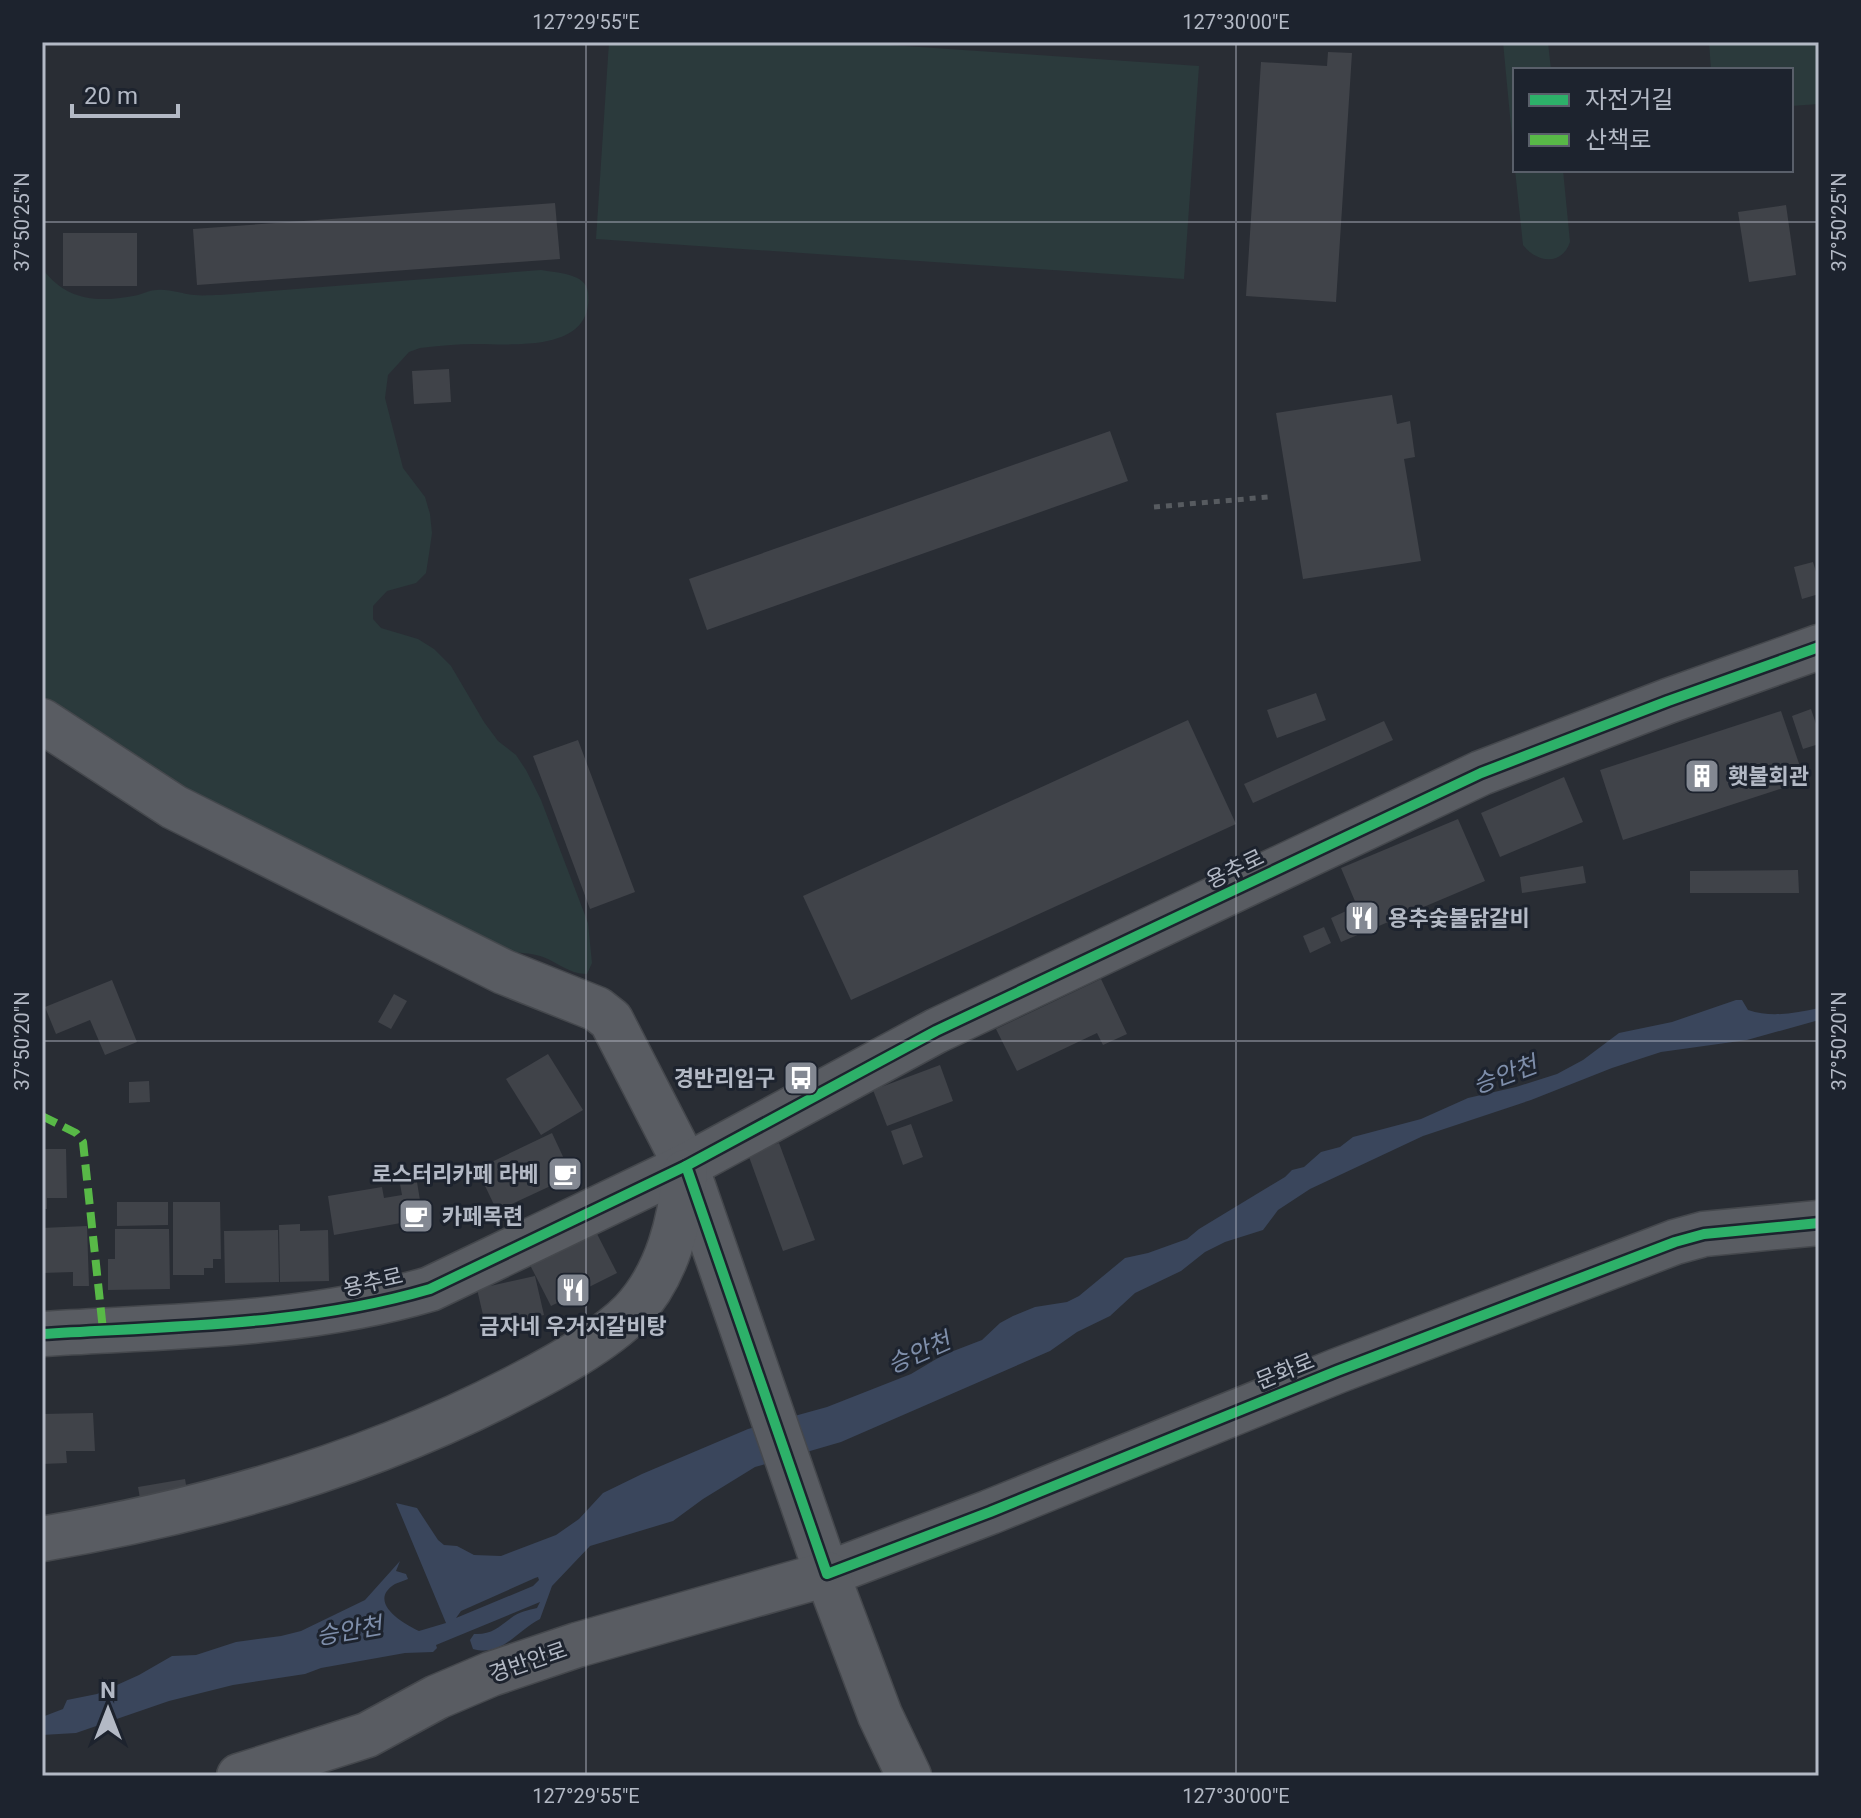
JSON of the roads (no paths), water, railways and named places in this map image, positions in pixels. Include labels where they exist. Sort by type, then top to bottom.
[{"type":"street","name":"용추로","points":[[42,1334],[311,1316],[385,1302],[430,1289],[693,1185],[936,1031],[1210,904],[1481,773],[1819,647]]},
{"type":"street","points":[[42,721],[174,807],[504,972],[597,1009],[611,1020],[693,1185],[827,1574],[880,1715],[909,1776]]},
{"type":"street","points":[[42,1539],[198,1508],[299,1477],[392,1444],[488,1402],[552,1369],[632,1312],[649,1291],[663,1264],[693,1185]]},
{"type":"street","name":"문화로","points":[[827,1574],[990,1512],[1337,1371],[1675,1242],[1704,1234],[1819,1223]]},
{"type":"street","name":"경반안로","points":[[239,1776],[367,1735],[437,1697],[505,1669],[577,1645],[827,1574]]},
{"type":"water","name":"승안천","points":[[1736,1000],[1742,1000],[1748,1010],[1766,1014],[1819,1008],[1819,1020],[1747,1040],[1661,1052],[1612,1068],[1531,1100],[1423,1136],[1310,1189],[1278,1210],[1263,1230],[1205,1252],[1181,1271],[1135,1293],[1110,1316],[1077,1332],[1050,1351],[841,1442],[755,1467],[673,1521],[590,1546],[552,1586],[540,1619],[501,1646],[473,1649],[470,1640],[474,1634],[490,1632],[517,1614],[537,1608],[540,1602],[436,1645],[433,1652],[405,1653],[233,1685],[169,1701],[76,1733],[42,1735],[42,1717],[63,1709],[67,1700],[97,1694],[172,1656],[196,1655],[236,1642],[301,1631],[365,1600],[400,1561],[396,1571],[406,1574],[408,1579],[387,1591],[384,1598],[390,1612],[419,1631],[446,1623],[396,1503],[417,1508],[444,1545],[457,1546],[474,1555],[501,1556],[556,1535],[579,1519],[603,1493],[642,1474],[748,1429],[827,1407],[911,1374],[943,1355],[982,1340],[1000,1323],[1013,1316],[1035,1307],[1067,1302],[1079,1296],[1125,1258],[1187,1239],[1292,1170],[1304,1167],[1321,1152],[1340,1147],[1353,1137],[1421,1119],[1468,1098],[1557,1074],[1583,1060],[1619,1033],[1672,1022]],"holes":[[[538,1577],[533,1586],[456,1618],[461,1611]]]},
{"type":"place","name":"횃불회관","points":[[1702,776]]},
{"type":"place","name":"용추숯불닭갈비","points":[[1362,918]]},
{"type":"place","name":"경반리입구","points":[[801,1078]]},
{"type":"place","name":"로스터리카페 라베","points":[[565,1174]]},
{"type":"place","name":"카페목련","points":[[416,1216]]},
{"type":"place","name":"금자네 우거지갈비탕","points":[[573,1290]]}]
